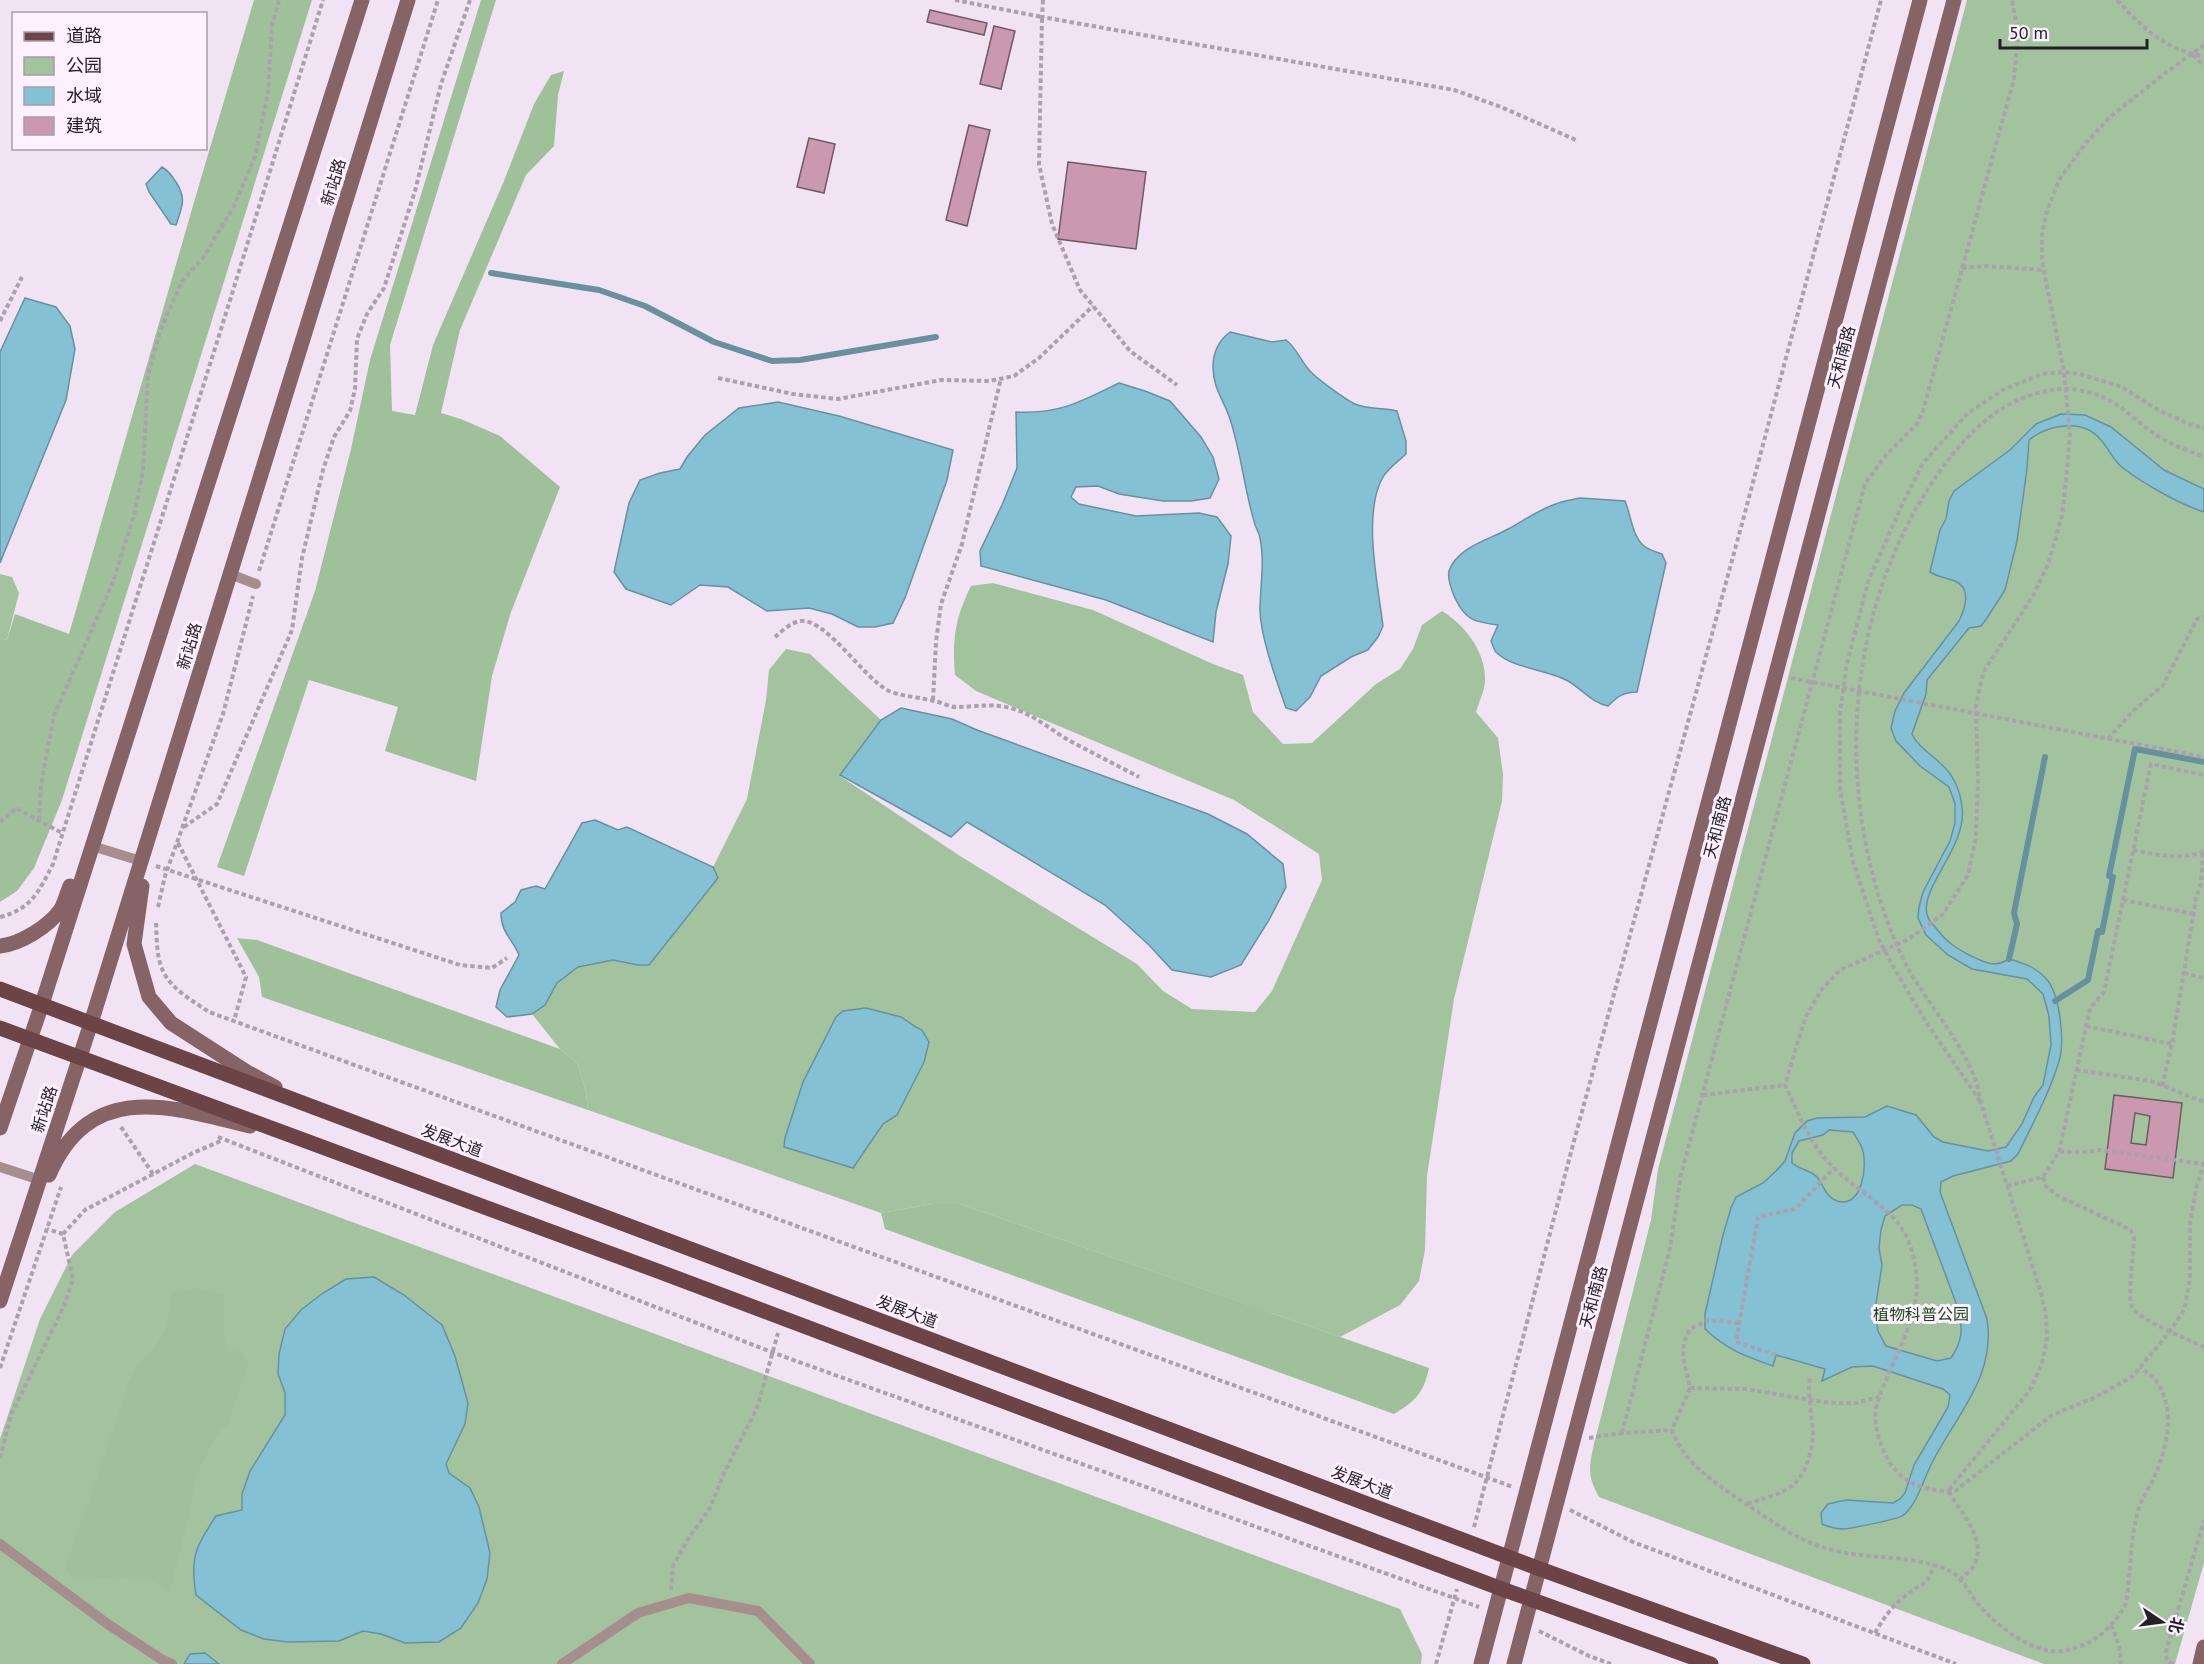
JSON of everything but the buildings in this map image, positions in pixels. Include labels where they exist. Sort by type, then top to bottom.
[{"type":"main road","name":"发展大道","points":[[0,989],[1510,1558],[1803,1664]]},
{"type":"main road","points":[[0,1028],[782,1318],[1461,1574],[1712,1664]]},
{"type":"street","name":"新站路","points":[[0,1128],[42,1004],[362,0]]},
{"type":"street","name":"新站路","points":[[0,1301],[144,862],[158,807],[408,0]]},
{"type":"street","name":"天和南路","points":[[1481,1664],[1920,0]]},
{"type":"street","name":"天和南路","points":[[1514,1664],[1954,0]]},
{"type":"street","points":[[0,946],[9,945],[42,927],[51,921],[61,908],[111,786]]},
{"type":"street","points":[[144,862],[134,944],[149,998],[171,1023],[209,1049],[307,1104]]},
{"type":"street","points":[[19,1244],[52,1169],[69,1139],[87,1124],[108,1112],[141,1105],[176,1108],[295,1137]]},
{"type":"street","points":[[2200,1664],[2204,1647]]},
{"type":"lane","points":[[230,574],[255,584]]},
{"type":"lane","points":[[92,846],[144,862]]},
{"type":"lane","points":[[0,1167],[40,1180]]},
{"type":"lane","points":[[0,1544],[109,1625],[172,1664]]},
{"type":"lane","points":[[562,1664],[638,1613],[689,1598],[758,1611],[810,1664]]},
{"type":"path","points":[[39,820],[41,785],[54,715],[113,582],[135,512],[143,471],[148,375],[161,328],[182,281],[203,258],[234,206],[255,157],[268,92],[272,26],[279,0]]},
{"type":"path","points":[[0,917],[15,913],[36,897],[52,864],[323,0]]},
{"type":"path","points":[[158,909],[168,869],[223,714],[255,584],[438,0]]},
{"type":"path","points":[[184,827],[217,804],[292,630],[302,558],[323,470],[334,437],[350,411],[355,389],[357,339],[367,314],[384,288],[415,191],[441,84],[470,0]]},
{"type":"path","points":[[955,0],[1454,90],[1501,107],[1576,140]]},
{"type":"path","points":[[1043,0],[1039,164],[1052,224],[1080,290],[1092,306],[1130,351],[1177,385]]},
{"type":"path","points":[[1470,1542],[1570,1152],[1743,520],[1881,0]]},
{"type":"path","points":[[1622,1433],[1670,1248],[1681,1175],[1865,484],[1887,454],[1917,424],[1923,411],[2014,80],[2018,33],[2012,0]]},
{"type":"path","points":[[2117,0],[2153,36],[2192,54],[2204,56]]},
{"type":"path","points":[[2059,1152],[2100,1150],[2204,1164],[2196,1188],[2190,1224],[2190,1277],[2184,1310],[2133,1376],[2096,1397],[2052,1415],[1955,1491],[1938,1491],[1900,1477],[1887,1460],[1877,1434],[1875,1411],[1911,1324],[1917,1291],[1911,1246],[1890,1212],[1833,1168],[1809,1138],[1785,1085],[1805,1018],[1822,989],[1840,970],[1909,939],[1943,914],[1968,875],[1976,837],[1978,690],[1984,671],[2033,596],[2051,555],[2062,516],[2070,435],[2064,372],[2043,270],[2042,235],[2046,214],[2059,180],[2085,144],[2110,117],[2204,45]]},
{"type":"path","points":[[2192,54],[2204,66]]},
{"type":"path","points":[[1962,268],[2043,270]]},
{"type":"path","points":[[0,321],[22,277]]},
{"type":"path","points":[[718,378],[793,394],[838,399],[941,380],[989,381],[1014,376],[1039,358],[1092,306]]},
{"type":"path","points":[[1981,1103],[1928,1025],[1884,951],[1853,862],[1840,788],[1840,713],[1847,663],[1868,582],[1923,463],[1968,413],[2003,390],[2042,374],[2064,372],[2080,374],[2122,387],[2158,410],[2188,424],[2204,428]]},
{"type":"path","points":[[933,700],[936,642],[941,604],[962,544],[1001,378]]},
{"type":"path","points":[[1948,1491],[2030,1390],[2042,1364],[2047,1338],[2046,1314],[1981,1103],[1976,1079],[1912,975],[1897,945],[1878,895],[1861,821],[1857,754],[1857,714],[1868,630],[1882,583],[1898,543],[1924,493],[1949,458],[1981,423],[2007,404],[2025,397],[2066,388],[2094,393],[2118,404],[2159,437],[2204,457]]},
{"type":"path","points":[[2108,739],[2133,711],[2163,686],[2197,619],[2204,616]]},
{"type":"path","points":[[774,637],[787,627],[801,621],[813,623],[825,631],[887,690],[954,707],[991,705],[1011,708],[1027,714],[1070,741],[1139,777]]},
{"type":"path","points":[[1775,675],[2204,758]]},
{"type":"path","points":[[2007,1186],[2043,1177],[2059,1152],[2090,1008],[2104,992],[2151,764],[2204,775]]},
{"type":"path","points":[[0,822],[16,808],[62,833]]},
{"type":"path","points":[[178,842],[246,977],[234,1021]]},
{"type":"path","points":[[2133,850],[2162,856],[2192,856],[2204,852],[2201,884],[2172,1044],[2162,1086]]},
{"type":"path","points":[[144,862],[460,965],[492,968],[507,958]]},
{"type":"path","points":[[2123,900],[2194,914]]},
{"type":"path","points":[[155,920],[158,953],[163,972],[184,995],[209,1012],[1528,1492]]},
{"type":"path","points":[[2184,973],[2204,978]]},
{"type":"path","points":[[2086,1026],[2172,1044]]},
{"type":"path","points":[[2076,1070],[2151,1081],[2204,1102]]},
{"type":"path","points":[[1702,1095],[1785,1085]]},
{"type":"path","points":[[117,1121],[153,1174]]},
{"type":"path","points":[[213,1135],[774,1353],[1495,1613]]},
{"type":"path","points":[[63,1234],[85,1210],[224,1139]]},
{"type":"path","points":[[1776,1355],[1736,1342],[1758,1216],[1795,1209],[1833,1168]]},
{"type":"path","points":[[2043,1177],[2046,1186],[2058,1196],[2131,1230],[2134,1238],[2131,1306],[2142,1317],[2204,1347]]},
{"type":"path","points":[[0,1368],[64,1179]]},
{"type":"path","points":[[47,1229],[63,1234]]},
{"type":"path","points":[[0,1458],[11,1415],[64,1306],[73,1279],[63,1234]]},
{"type":"path","points":[[670,1603],[674,1566],[690,1536],[710,1508],[724,1473],[757,1408],[782,1318]]},
{"type":"path","points":[[1739,1323],[1708,1320],[1690,1329],[1684,1342],[1683,1357],[1690,1388],[1672,1430],[1677,1443],[1710,1480],[1779,1528],[1804,1541],[1832,1550],[1934,1566],[1953,1573],[1989,1617],[2005,1629],[2045,1651],[2060,1652],[2097,1638],[2119,1617],[2126,1603],[2138,1511],[2153,1480],[2166,1443],[2168,1417],[2163,1393],[2156,1380],[2140,1367]]},
{"type":"path","points":[[1746,1504],[1789,1489],[1799,1480],[1810,1454],[1813,1435],[1809,1400],[1810,1377]]},
{"type":"path","points":[[1690,1388],[1746,1389],[1809,1400],[1856,1403],[1879,1397]]},
{"type":"path","points":[[1574,1440],[1622,1433],[1672,1430]]},
{"type":"path","points":[[1948,1491],[1976,1537],[1978,1552],[1974,1565],[1960,1580]]},
{"type":"path","points":[[1557,1503],[1633,1542],[1956,1664]]},
{"type":"path","points":[[2173,1664],[2166,1661],[2166,1652],[2204,1520]]},
{"type":"path","points":[[1875,1633],[1888,1611],[1906,1594],[1918,1589],[1929,1578],[1934,1566]]},
{"type":"path","points":[[1436,1664],[1461,1574]]},
{"type":"path","points":[[1525,1624],[1589,1656],[1611,1664]]},
{"type":"path","points":[[2110,1625],[2119,1645],[2121,1664]]},
{"type":"green space","points":[[254,0],[312,0],[62,800],[34,868],[17,891],[0,902],[0,638],[7,640],[15,614],[69,634]]},
{"type":"green space","points":[[481,0],[496,0],[390,345],[392,411],[415,415],[433,345],[504,181],[534,104],[551,75],[564,71],[558,95],[554,146],[526,175],[460,330],[441,413],[500,436],[560,487],[511,612],[492,676],[476,781],[385,751],[398,707],[309,680],[244,876],[217,867],[315,591],[351,449],[370,360]]},
{"type":"green space","name":"植物科普公园","points":[[1967,0],[2204,0],[2204,1563],[2175,1664],[2044,1664],[1599,1497],[1591,1477],[1590,1466],[1594,1444],[1651,1220],[1658,1169]]},
{"type":"green space","points":[[0,574],[12,577],[19,593],[7,640],[0,638]]},
{"type":"green space","points":[[993,583],[1093,610],[1213,664],[1243,675],[1253,712],[1283,744],[1312,743],[1376,684],[1400,669],[1413,649],[1422,625],[1442,611],[1459,624],[1478,650],[1482,659],[1485,680],[1476,712],[1498,738],[1503,774],[1502,801],[1454,999],[1427,1176],[1425,1250],[1419,1281],[1400,1305],[1340,1337],[960,1204],[932,1204],[881,1213],[588,1110],[578,1064],[560,1049],[532,1014],[545,1005],[557,983],[578,967],[613,960],[717,878],[713,867],[747,799],[766,700],[769,670],[786,649],[810,654],[881,720],[840,776],[960,856],[1137,964],[1163,991],[1192,1009],[1255,1012],[1272,991],[1322,880],[1319,854],[1234,800],[976,691],[955,675],[956,629],[966,598],[971,586]]},
{"type":"green space","points":[[237,938],[257,940],[560,1049],[578,1064],[588,1110],[262,997],[259,977]]},
{"type":"green space","points":[[195,1164],[1400,1609],[1422,1654],[1421,1664],[0,1664],[0,1439],[40,1319],[72,1255],[115,1212]]},
{"type":"green space","points":[[932,1204],[960,1204],[1429,1368],[1425,1383],[1422,1390],[1408,1405],[1394,1414],[885,1229],[881,1213]]},
{"type":"green space","points":[[198,1288],[224,1294],[225,1352],[240,1350],[249,1364],[228,1424],[216,1436],[196,1477],[170,1593],[149,1579],[73,1578],[65,1570],[129,1382],[137,1365],[153,1350],[167,1326],[171,1294]]},
{"type":"water","points":[[162,167],[172,176],[181,194],[182,208],[176,225],[171,224],[146,184]]},
{"type":"water","points":[[25,298],[56,307],[70,326],[75,349],[66,400],[0,563],[0,352]]},
{"type":"water","points":[[1230,332],[1272,342],[1286,340],[1312,373],[1345,398],[1360,406],[1397,411],[1406,441],[1406,454],[1383,477],[1373,510],[1373,550],[1383,626],[1368,650],[1351,657],[1321,676],[1310,697],[1296,711],[1286,708],[1266,647],[1260,611],[1262,565],[1260,538],[1234,432],[1213,375],[1215,352],[1222,339]]},
{"type":"water","points":[[1119,383],[1170,401],[1201,437],[1213,457],[1219,479],[1210,498],[1191,501],[1163,501],[1119,494],[1098,486],[1076,487],[1071,497],[1079,504],[1136,516],[1199,513],[1217,517],[1231,536],[1228,564],[1216,612],[1213,642],[1106,600],[981,566],[980,551],[1017,468],[1016,412],[1058,409]]},
{"type":"water","points":[[778,402],[839,416],[953,450],[947,480],[905,598],[893,623],[875,627],[858,627],[832,614],[809,608],[767,611],[728,587],[700,585],[671,605],[626,589],[614,572],[629,503],[640,480],[680,469],[705,435],[739,408]]},
{"type":"water","points":[[2061,414],[2085,415],[2111,427],[2164,470],[2204,489],[2204,512],[2173,499],[2131,474],[2116,461],[2093,432],[2084,428],[2064,426],[2036,435],[2029,440],[2017,541],[2005,590],[1981,626],[1969,628],[1927,680],[1926,694],[1912,734],[1921,746],[1949,772],[1960,794],[1962,807],[1962,822],[1958,837],[1929,894],[1926,906],[1929,918],[1948,941],[1971,956],[1990,964],[2009,959],[2030,967],[2044,976],[2056,998],[2062,1043],[2061,1053],[2046,1096],[2018,1154],[2011,1161],[1953,1176],[1941,1182],[1940,1192],[1987,1319],[1986,1359],[1972,1394],[1933,1461],[1916,1499],[1907,1512],[1899,1517],[1848,1529],[1835,1528],[1822,1524],[1821,1513],[1828,1504],[1846,1500],[1893,1503],[1900,1499],[1905,1493],[1914,1465],[1948,1407],[1950,1395],[1943,1389],[1873,1366],[1852,1367],[1822,1381],[1825,1369],[1776,1355],[1773,1366],[1721,1342],[1705,1329],[1705,1314],[1723,1235],[1736,1197],[1763,1183],[1776,1171],[1785,1161],[1795,1133],[1807,1121],[1817,1118],[1865,1117],[1887,1106],[1916,1115],[1934,1137],[1943,1142],[1988,1151],[2006,1147],[2022,1124],[2034,1097],[2043,1085],[2051,1045],[2049,1016],[2043,994],[2027,979],[1972,969],[1948,955],[1926,935],[1918,918],[1923,892],[1950,841],[1955,823],[1955,804],[1949,787],[1920,766],[1896,741],[1891,728],[1895,711],[1904,693],[1959,621],[1964,610],[1966,598],[1963,587],[1952,580],[1930,572],[1949,501],[1954,491],[2010,450],[2036,424]],"holes":[[[1829,1130],[1853,1132],[1864,1155],[1864,1174],[1858,1192],[1846,1202],[1833,1199],[1816,1176],[1792,1163],[1792,1153],[1799,1141],[1823,1135]],[[1902,1205],[1912,1205],[1921,1209],[1959,1311],[1961,1336],[1951,1358],[1937,1361],[1886,1346],[1878,1331],[1875,1310],[1882,1265],[1879,1248],[1881,1230],[1885,1216]]]},
{"type":"water","points":[[1580,498],[1625,501],[1634,531],[1640,542],[1648,549],[1662,554],[1666,563],[1637,692],[1621,696],[1608,706],[1592,699],[1560,677],[1521,666],[1497,653],[1491,641],[1498,625],[1483,623],[1467,616],[1455,598],[1449,578],[1449,571],[1453,563],[1474,545],[1547,507]]},
{"type":"water","points":[[901,708],[952,719],[1208,814],[1247,834],[1283,864],[1286,887],[1241,965],[1211,977],[1172,970],[1149,945],[1105,905],[967,822],[951,837],[840,775],[881,720]]},
{"type":"water","points":[[595,820],[618,830],[627,827],[713,867],[718,878],[649,965],[613,960],[578,967],[557,983],[545,1005],[532,1014],[507,1017],[496,1007],[500,990],[519,955],[505,931],[501,913],[515,902],[521,890],[536,886],[545,889],[582,823]]},
{"type":"water","points":[[866,1008],[901,1017],[922,1030],[929,1042],[924,1062],[897,1115],[883,1124],[853,1168],[784,1147],[803,1082],[836,1017],[843,1011]]},
{"type":"water","points":[[374,1277],[404,1295],[442,1325],[455,1356],[468,1403],[465,1424],[446,1464],[449,1473],[470,1488],[479,1507],[490,1553],[487,1579],[478,1603],[461,1628],[439,1642],[405,1643],[381,1634],[363,1631],[339,1641],[288,1642],[264,1639],[241,1630],[196,1595],[194,1562],[196,1553],[203,1536],[216,1516],[242,1510],[242,1494],[250,1471],[285,1415],[285,1393],[278,1374],[279,1354],[285,1329],[301,1310],[346,1279]]},
{"type":"water","points":[[205,1653],[219,1664],[184,1664],[190,1654]]},
{"type":"waterway","points":[[491,273],[599,290],[645,306],[714,342],[772,361],[800,360],[936,337]]},
{"type":"waterway","points":[[2055,1001],[2088,980],[2098,931],[2102,932],[2113,877],[2109,876],[2135,749],[2204,762]]},
{"type":"waterway","points":[[2009,959],[2017,924],[2014,913],[2045,757]]}]
